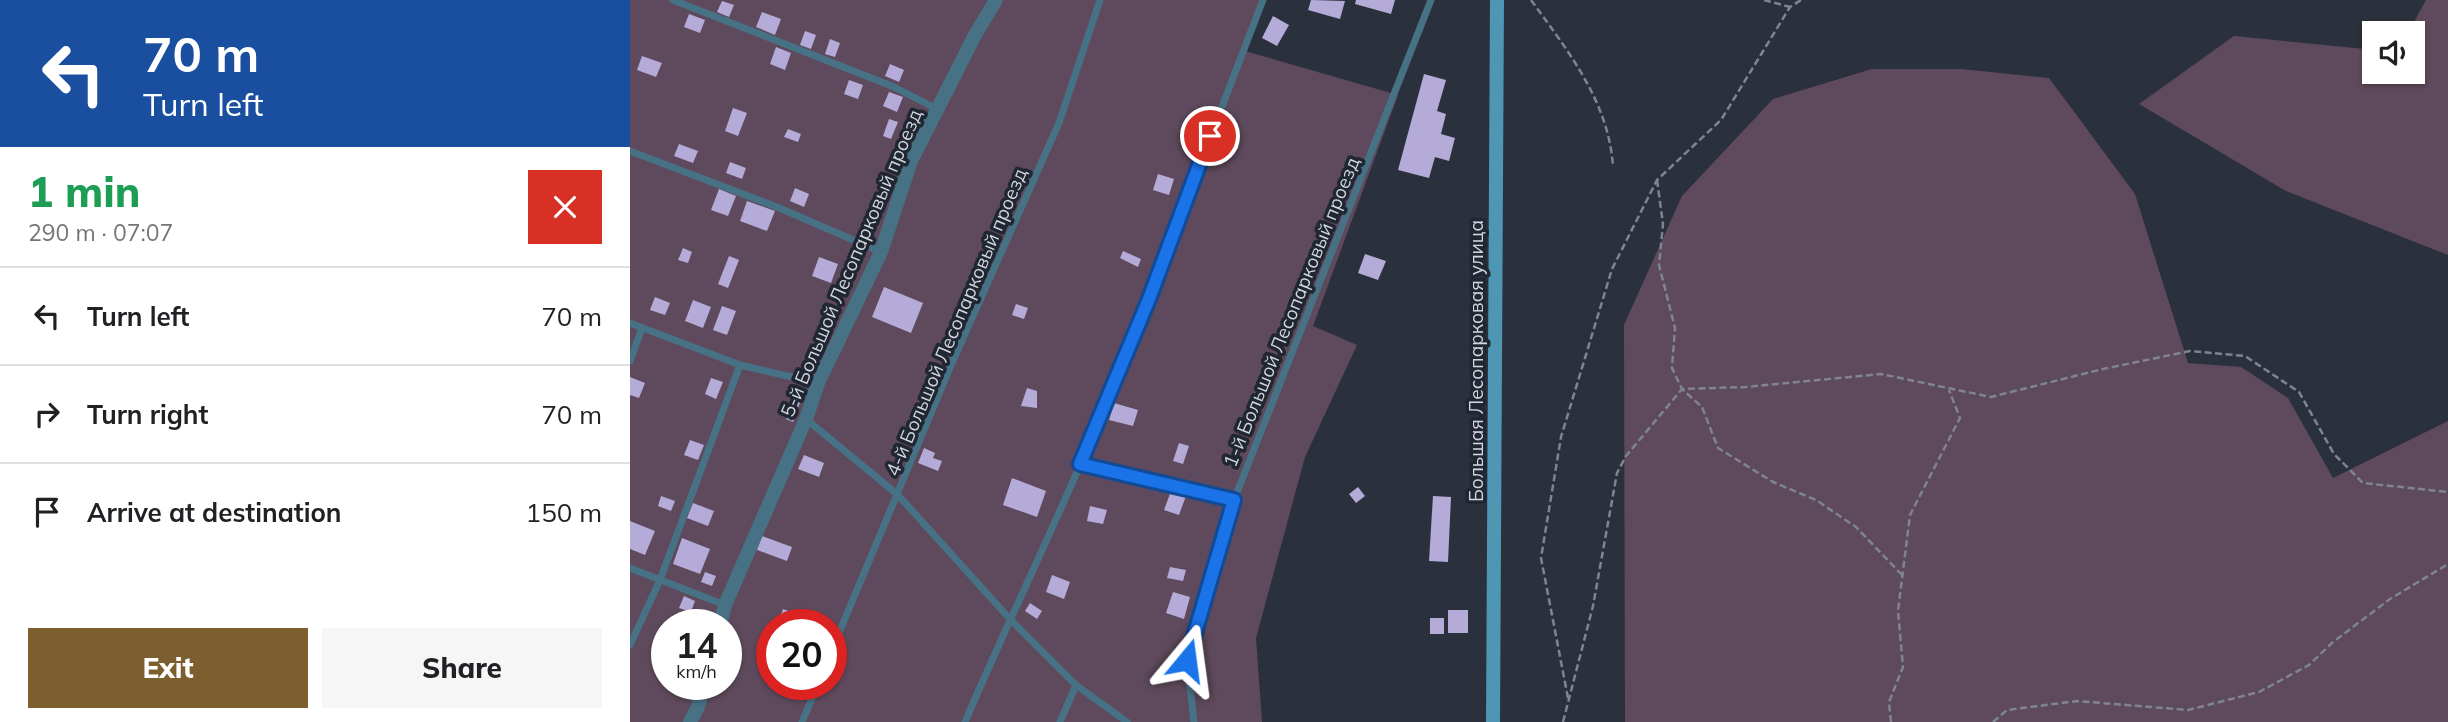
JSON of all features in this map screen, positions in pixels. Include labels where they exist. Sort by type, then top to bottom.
[{"type":"main road","name":"Большая Лесопарковая улица","points":[[1493,722],[1497,0]]},
{"type":"street","name":"5-й Большой Лесопарковый проезд","points":[[724,609],[806,419],[818,383],[881,252],[911,161],[996,0]]},
{"type":"street","points":[[690,722],[698,700]]},
{"type":"lane","points":[[673,0],[894,88],[937,109]]},
{"type":"lane","name":"4-й Большой Лесопарковый проезд","points":[[847,615],[952,363],[1059,123],[1100,0]]},
{"type":"lane","points":[[965,722],[1009,618],[1080,464],[1149,299],[1263,0]]},
{"type":"lane","name":"1-й Большой Лесопарковый проезд","points":[[1194,722],[1187,660],[1234,500],[1431,0]]},
{"type":"lane","points":[[630,151],[777,207],[881,252]]},
{"type":"lane","points":[[630,323],[740,365],[818,383]]},
{"type":"lane","points":[[630,361],[642,328]]},
{"type":"lane","points":[[630,645],[660,580],[740,365]]},
{"type":"lane","points":[[806,419],[898,495],[1009,618],[1076,685],[1127,722]]},
{"type":"lane","points":[[1080,464],[1234,500]]},
{"type":"lane","points":[[630,568],[725,604]]},
{"type":"lane","points":[[1060,722],[1076,685]]},
{"type":"lane","points":[[802,722],[811,700]]},
{"type":"path","points":[[1531,0],[1584,73],[1611,142],[1613,167]]},
{"type":"path","points":[[1764,0],[1790,7]]},
{"type":"path","points":[[1568,699],[1541,558],[1560,437],[1612,269],[1657,180],[1721,120],[1790,7],[1801,0]]},
{"type":"path","points":[[1657,180],[1663,224],[1659,265],[1675,328],[1672,368],[1682,389],[1702,407],[1718,448],[1773,482],[1816,500],[1856,527],[1902,575]]},
{"type":"path","points":[[1563,722],[1593,606],[1616,473],[1626,456],[1682,389],[1746,387],[1881,374],[1991,397],[2190,351],[2245,356],[2299,392],[2334,454],[2363,483],[2448,492]]},
{"type":"path","points":[[1891,722],[1889,702],[1903,667],[1898,611],[1910,515],[1960,418],[1948,388]]},
{"type":"path","points":[[1993,722],[2007,710],[2077,701],[2188,710],[2259,692],[2309,665],[2333,642],[2390,598],[2448,564]]},
{"type":"shaded area","points":[[630,0],[1264,0],[1245,51],[1398,95],[1313,326],[1357,345],[1305,457],[1256,638],[1262,722],[630,722]]},
{"type":"shaded area","points":[[2426,0],[2448,0],[2448,255],[2286,191],[2139,104],[2234,36],[2362,49],[2362,84],[2425,84],[2425,21],[2415,21]]},
{"type":"shaded area","points":[[1872,69],[1961,69],[2049,78],[2135,194],[2188,363],[2241,367],[2288,398],[2333,478],[2448,421],[2448,722],[1625,722],[1624,325],[1682,196],[1773,99]]},
{"type":"building","points":[[1311,0],[1345,1],[1340,19],[1308,10]]},
{"type":"building","points":[[1356,0],[1395,0],[1391,14],[1355,4]]},
{"type":"building","points":[[722,1],[734,5],[729,17],[717,12]]},
{"type":"building","points":[[762,12],[781,19],[775,35],[756,27]]},
{"type":"building","points":[[689,14],[705,20],[700,33],[684,27]]},
{"type":"building","points":[[1273,16],[1289,25],[1277,46],[1262,38]]},
{"type":"building","points":[[805,31],[816,35],[811,49],[800,45]]},
{"type":"building","points":[[830,39],[840,43],[835,57],[825,54]]},
{"type":"building","points":[[776,47],[791,53],[785,70],[770,64]]},
{"type":"building","points":[[642,56],[662,63],[656,77],[637,70]]},
{"type":"building","points":[[890,64],[904,70],[899,82],[885,76]]},
{"type":"building","points":[[1424,74],[1446,80],[1437,111],[1446,114],[1441,134],[1455,138],[1449,161],[1435,157],[1429,178],[1398,170]]},
{"type":"building","points":[[849,80],[863,85],[858,99],[844,94]]},
{"type":"building","points":[[889,92],[903,97],[897,112],[883,106]]},
{"type":"building","points":[[733,108],[747,113],[738,136],[725,131]]},
{"type":"building","points":[[889,119],[898,122],[891,139],[883,136]]},
{"type":"building","points":[[788,129],[801,134],[798,142],[784,137]]},
{"type":"building","points":[[679,144],[698,151],[693,163],[674,156]]},
{"type":"building","points":[[730,162],[746,168],[742,179],[726,173]]},
{"type":"building","points":[[1158,174],[1174,179],[1169,195],[1153,190]]},
{"type":"building","points":[[795,188],[809,194],[804,207],[790,201]]},
{"type":"building","points":[[719,189],[736,196],[728,216],[711,210]]},
{"type":"building","points":[[747,201],[775,211],[767,231],[740,221]]},
{"type":"building","points":[[683,248],[692,252],[688,263],[678,260]]},
{"type":"building","points":[[1123,251],[1141,259],[1138,267],[1120,258]]},
{"type":"building","points":[[1365,254],[1386,261],[1378,280],[1358,273]]},
{"type":"building","points":[[729,256],[739,260],[728,288],[718,284]]},
{"type":"building","points":[[819,257],[838,264],[831,283],[812,276]]},
{"type":"building","points":[[884,287],[923,303],[911,333],[872,317]]},
{"type":"building","points":[[655,297],[670,303],[665,315],[650,310]]},
{"type":"building","points":[[693,300],[711,307],[703,328],[685,321]]},
{"type":"building","points":[[1016,304],[1028,308],[1024,319],[1012,315]]},
{"type":"building","points":[[722,306],[736,311],[727,335],[713,330]]},
{"type":"building","points":[[630,377],[645,383],[639,398],[630,395]]},
{"type":"building","points":[[711,378],[723,382],[716,399],[705,394]]},
{"type":"building","points":[[1027,388],[1037,391],[1037,408],[1021,406]]},
{"type":"building","points":[[797,392],[803,394],[793,422],[786,419]]},
{"type":"building","points":[[1114,403],[1138,410],[1133,426],[1109,420]]},
{"type":"building","points":[[690,440],[704,445],[698,460],[684,455]]},
{"type":"building","points":[[1179,443],[1189,446],[1183,464],[1173,461]]},
{"type":"building","points":[[924,448],[935,453],[933,458],[942,461],[938,471],[918,463]]},
{"type":"building","points":[[804,455],[824,463],[819,477],[798,469]]},
{"type":"building","points":[[1012,478],[1046,491],[1037,517],[1003,505]]},
{"type":"building","points":[[1358,487],[1365,496],[1356,503],[1349,494]]},
{"type":"building","points":[[1171,491],[1186,496],[1179,515],[1164,510]]},
{"type":"building","points":[[661,496],[675,501],[671,511],[658,506]]},
{"type":"building","points":[[1433,496],[1451,497],[1448,562],[1429,561]]},
{"type":"building","points":[[693,503],[714,511],[708,526],[687,518]]},
{"type":"building","points":[[1090,506],[1107,510],[1103,524],[1087,521]]},
{"type":"building","points":[[630,521],[655,531],[645,555],[630,549]]},
{"type":"building","points":[[762,536],[792,547],[787,561],[757,550]]},
{"type":"building","points":[[682,538],[710,549],[700,574],[673,564]]},
{"type":"building","points":[[1170,567],[1186,570],[1183,581],[1167,578]]},
{"type":"building","points":[[705,572],[716,576],[712,586],[701,582]]},
{"type":"building","points":[[1052,575],[1070,582],[1064,599],[1046,592]]},
{"type":"building","points":[[1173,592],[1190,597],[1184,619],[1166,613]]},
{"type":"building","points":[[684,596],[695,601],[692,609],[679,608]]},
{"type":"building","points":[[1030,603],[1042,611],[1037,619],[1025,611]]},
{"type":"building","points":[[1448,610],[1468,610],[1468,633],[1448,633]]},
{"type":"building","points":[[1430,618],[1444,618],[1444,634],[1430,634]]},
{"type":"route","points":[[1187,660],[1234,500],[1080,464],[1149,299],[1210,136]]}]
